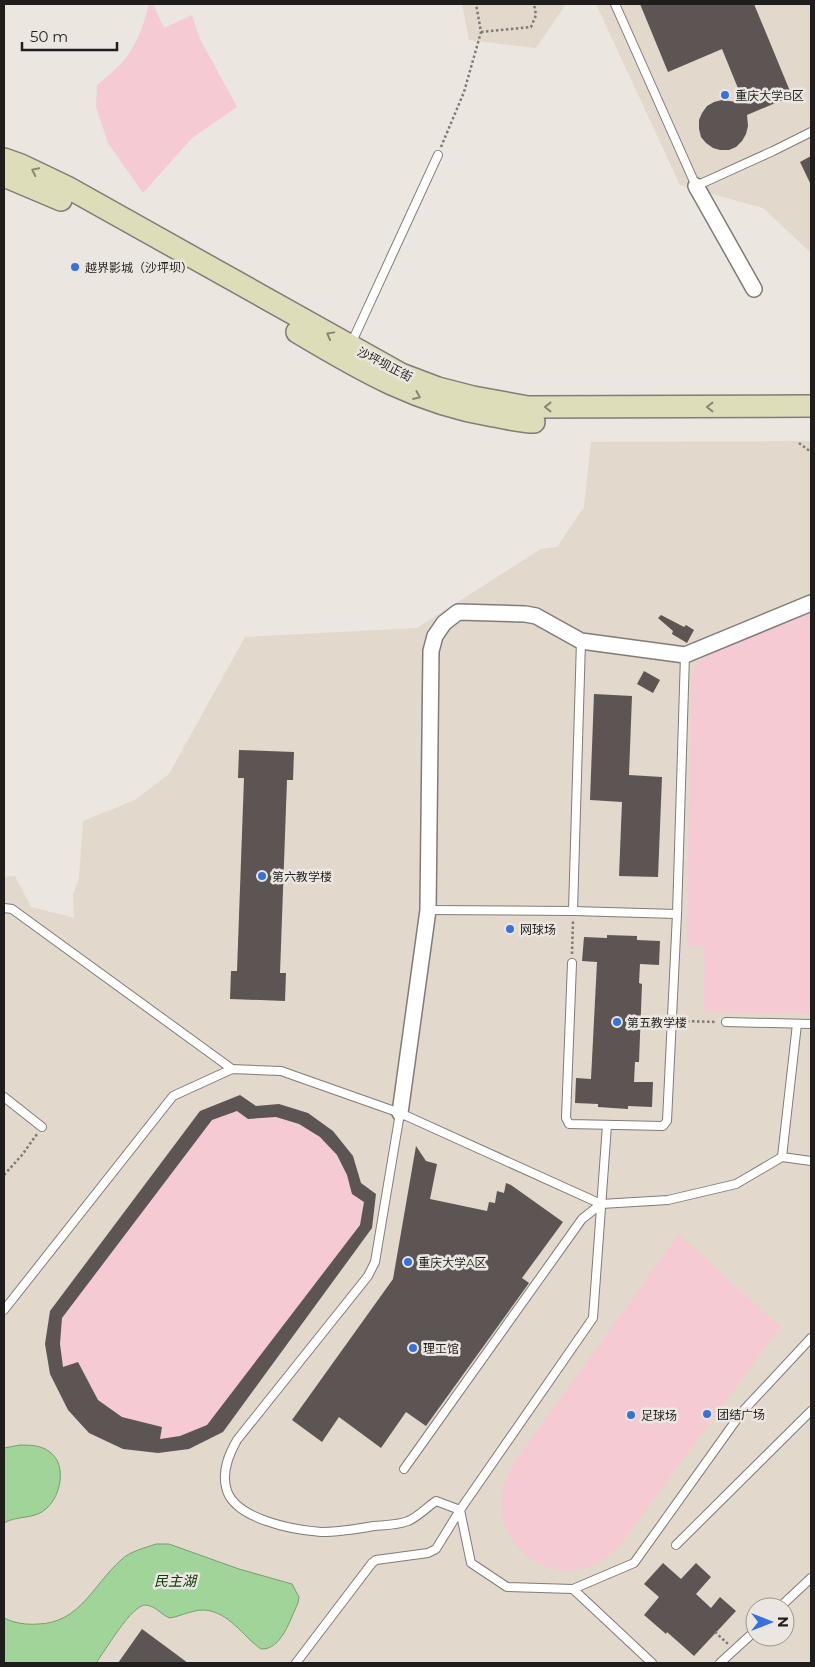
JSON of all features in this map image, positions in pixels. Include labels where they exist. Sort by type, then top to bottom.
[{"type":"main road","name":"沙坪坝正街","points":[[4,159],[21,164],[67,187],[401,374],[438,388],[473,397],[528,407],[811,406]]},
{"type":"main road","name":"沙坪坝正街","points":[[4,176],[59,198],[349,363],[384,382],[431,402],[468,412],[528,422],[811,420]]},
{"type":"street","points":[[696,186],[754,289]]},
{"type":"street","points":[[400,1113],[428,910],[431,652],[435,636],[444,623],[458,612],[525,614],[536,616],[581,641],[685,655],[811,603]]},
{"type":"lane","points":[[615,4],[696,186],[811,132]]},
{"type":"lane","points":[[350,346],[438,155]]},
{"type":"lane","points":[[574,911],[581,641]]},
{"type":"lane","points":[[572,963],[566,1118],[569,1124],[663,1126],[667,1121],[677,914],[685,655]]},
{"type":"lane","points":[[4,908],[12,909],[232,1069]]},
{"type":"lane","points":[[428,910],[677,914]]},
{"type":"lane","points":[[726,1022],[811,1024]]},
{"type":"lane","points":[[782,1157],[797,1024]]},
{"type":"lane","points":[[4,1310],[173,1096],[232,1069],[281,1070],[400,1113],[601,1204],[668,1200],[736,1184],[782,1157],[811,1160]]},
{"type":"lane","points":[[4,1097],[42,1127]]},
{"type":"lane","points":[[400,1113],[375,1262],[368,1276],[237,1440],[229,1454],[226,1488],[232,1499],[242,1508],[272,1524],[321,1532],[408,1521],[436,1501],[460,1510]]},
{"type":"lane","points":[[296,1663],[372,1563],[376,1560],[428,1553],[436,1549],[460,1510],[593,1318],[608,1125]]},
{"type":"lane","points":[[404,1468],[582,1219],[601,1204]]},
{"type":"lane","points":[[460,1510],[471,1563],[507,1587],[573,1589],[634,1563],[742,1412],[811,1338]]},
{"type":"lane","points":[[676,1545],[811,1411]]},
{"type":"lane","points":[[791,1597],[811,1578]]},
{"type":"lane","points":[[573,1589],[652,1663]]},
{"type":"lane","points":[[720,1663],[745,1640]]},
{"type":"path","points":[[438,155],[464,92],[481,32],[476,4]]},
{"type":"path","points":[[481,32],[531,27],[536,15],[534,4]]},
{"type":"path","points":[[799,443],[811,452]]},
{"type":"path","points":[[572,963],[574,911]]},
{"type":"path","points":[[650,1021],[726,1022]]},
{"type":"path","points":[[4,1175],[22,1155],[42,1127]]},
{"type":"path","points":[[715,1632],[734,1650]]},
{"type":"shaded area","points":[[149,4],[153,4],[164,28],[192,15],[200,39],[237,107],[192,138],[143,193],[108,143],[96,107],[97,85],[121,64],[131,50],[142,28]]},
{"type":"shaded area","points":[[462,4],[566,4],[536,48],[469,40]]},
{"type":"shaded area","name":"重庆大学B区","points":[[596,4],[811,4],[811,253],[763,208],[680,185]]},
{"type":"shaded area","name":"重庆大学A区","points":[[811,441],[811,1663],[4,1663],[4,877],[15,876],[31,907],[74,918],[73,894],[79,879],[83,821],[135,800],[169,774],[245,637],[417,628],[541,549],[557,547],[584,507],[591,442]]},
{"type":"shaded area","points":[[811,611],[811,1014],[703,1012],[705,947],[687,946],[691,680],[696,665],[709,655]]},
{"type":"shaded area","points":[[237,1111],[251,1119],[278,1118],[295,1123],[321,1139],[331,1149],[364,1202],[360,1225],[207,1425],[180,1436],[160,1439],[162,1427],[122,1417],[98,1400],[78,1362],[63,1367],[60,1344],[62,1318],[212,1120]]},
{"type":"shaded area","points":[[679,1234],[780,1327],[621,1544],[599,1562],[591,1566],[575,1570],[559,1570],[544,1566],[519,1548],[510,1535],[504,1521],[501,1505],[502,1494],[513,1464]]},
{"type":"water","points":[[32,1445],[50,1452],[59,1464],[59,1488],[52,1502],[42,1512],[4,1523],[4,1448]]},
{"type":"water","name":"民主湖","points":[[156,1544],[169,1544],[239,1569],[292,1584],[299,1597],[298,1603],[280,1639],[268,1648],[261,1649],[221,1615],[200,1610],[170,1618],[153,1607],[146,1605],[140,1607],[126,1620],[96,1663],[4,1663],[4,1618],[25,1624],[34,1624],[52,1622],[65,1617],[85,1601],[111,1570],[125,1557]]},
{"type":"building","points":[[640,4],[754,4],[792,96],[747,115],[748,126],[746,134],[736,147],[729,150],[713,148],[701,137],[699,120],[702,113],[707,106],[722,100],[744,103],[722,49],[668,72]]},
{"type":"building","points":[[811,156],[811,185],[800,162]]},
{"type":"building","points":[[661,615],[694,630],[687,643],[672,634],[673,631],[658,618]]},
{"type":"building","points":[[644,671],[660,680],[653,693],[637,684]]},
{"type":"building","points":[[594,694],[632,696],[629,775],[662,777],[658,877],[619,876],[622,802],[590,800]]},
{"type":"building","name":"第六教学楼","points":[[239,750],[294,752],[293,780],[287,780],[280,973],[286,973],[285,1001],[230,999],[231,971],[237,971],[244,778],[238,778]]},
{"type":"building","name":"第五教学楼","points":[[607,935],[637,936],[637,940],[660,941],[659,965],[640,964],[639,983],[642,984],[639,1062],[635,1062],[634,1082],[653,1082],[652,1107],[628,1106],[628,1109],[598,1107],[598,1104],[575,1103],[576,1078],[591,1079],[597,962],[582,961],[584,937],[607,938]]},
{"type":"building","points":[[240,1095],[256,1106],[279,1104],[308,1113],[333,1131],[353,1156],[361,1183],[376,1194],[372,1228],[223,1432],[189,1449],[158,1453],[123,1449],[89,1433],[68,1410],[50,1374],[45,1344],[50,1311],[200,1111]],"holes":[[[237,1111],[248,1119],[276,1117],[299,1124],[320,1137],[337,1155],[347,1175],[352,1194],[364,1202],[360,1225],[207,1425],[180,1436],[160,1439],[162,1427],[122,1417],[98,1400],[78,1362],[63,1367],[60,1344],[62,1318],[212,1120]]]},
{"type":"building","name":"理工馆","points":[[416,1146],[426,1161],[437,1164],[430,1199],[487,1211],[489,1202],[495,1203],[497,1191],[504,1193],[506,1183],[563,1222],[522,1278],[529,1283],[426,1426],[406,1412],[381,1448],[339,1417],[322,1442],[292,1420],[393,1279]]},
{"type":"building","points":[[663,1563],[681,1579],[696,1563],[711,1577],[696,1594],[711,1608],[720,1597],[736,1611],[694,1656],[644,1615],[659,1597],[644,1584]]},
{"type":"building","points":[[142,1629],[188,1663],[118,1663]]},
{"type":"place","name":"重庆大学B区","points":[[725,95]]},
{"type":"place","name":"越界影城（沙坪坝）","points":[[75,267]]},
{"type":"place","name":"第六教学楼","points":[[262,876]]},
{"type":"place","name":"网球场","points":[[510,929]]},
{"type":"place","name":"第五教学楼","points":[[617,1022]]},
{"type":"place","name":"重庆大学A区","points":[[408,1262]]},
{"type":"place","name":"理工馆","points":[[413,1348]]},
{"type":"place","name":"团结广场","points":[[707,1414]]},
{"type":"place","name":"足球场","points":[[631,1415]]}]
